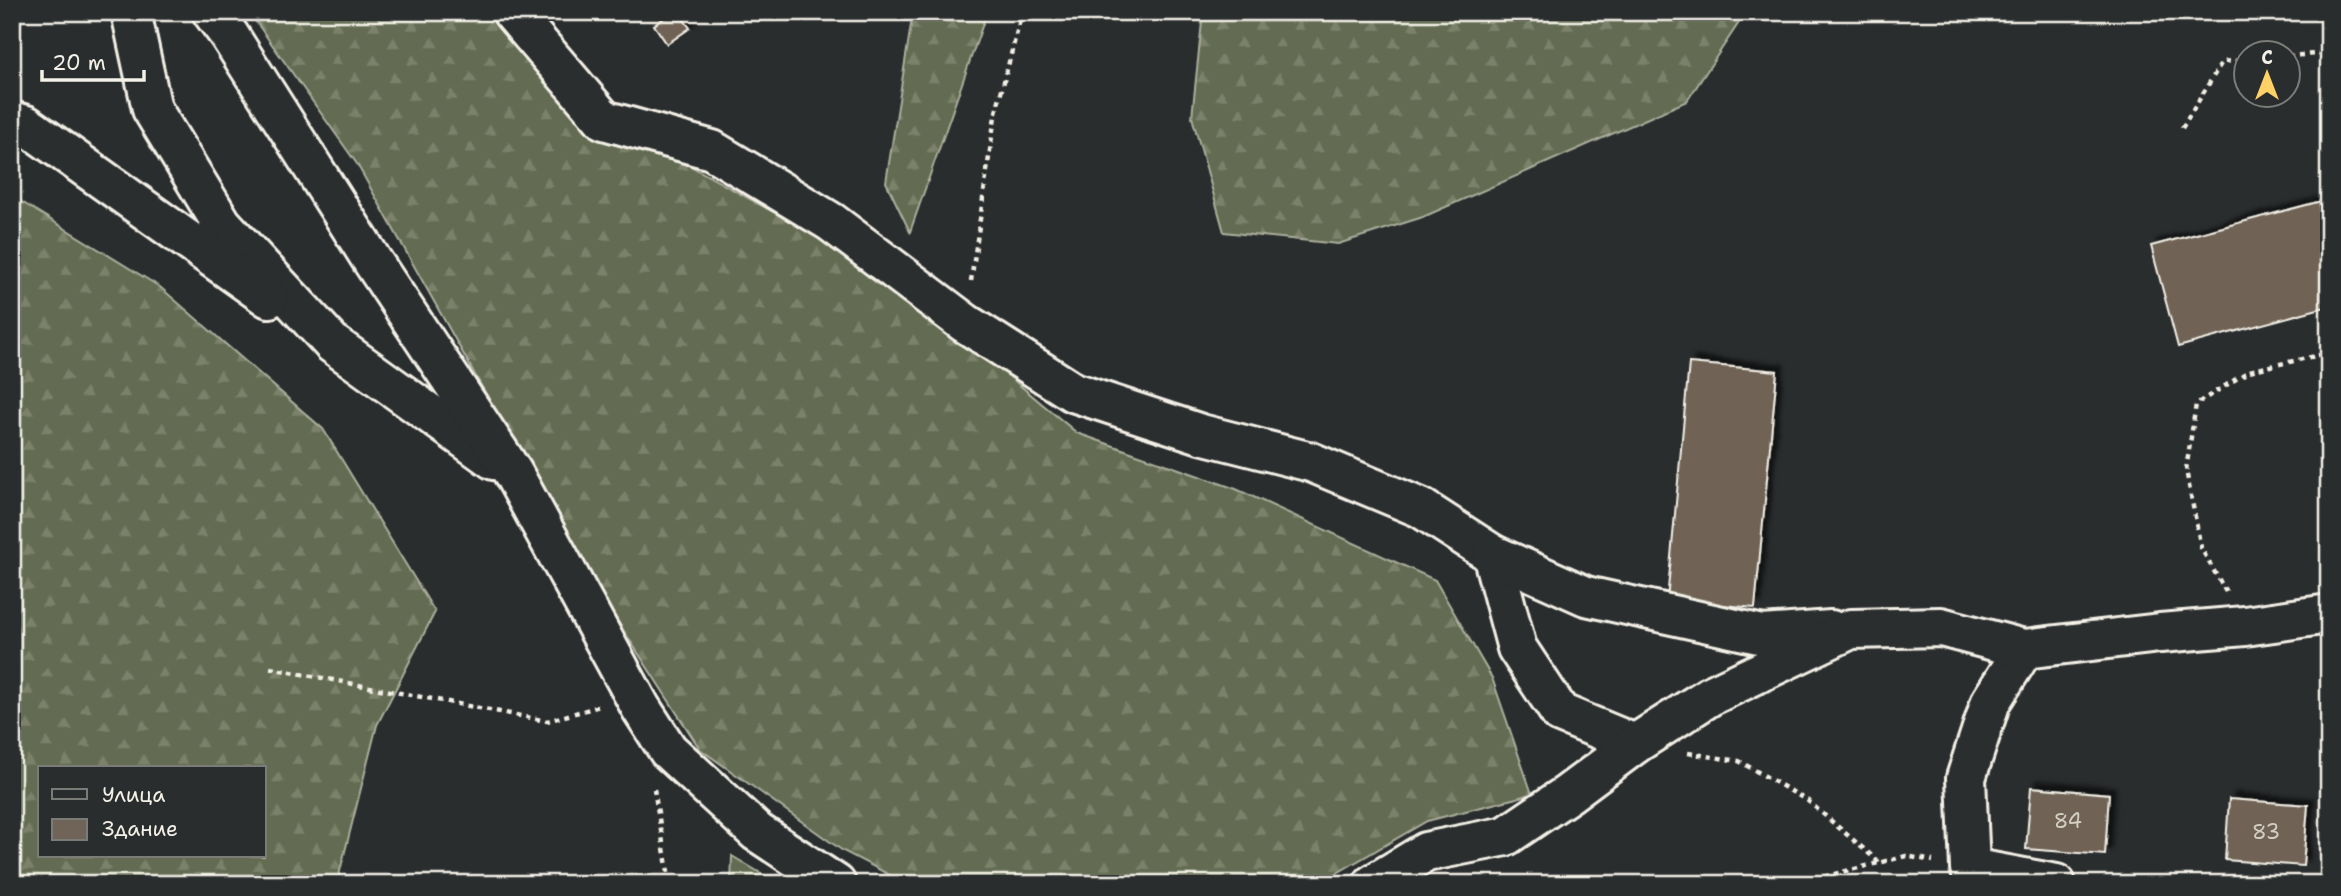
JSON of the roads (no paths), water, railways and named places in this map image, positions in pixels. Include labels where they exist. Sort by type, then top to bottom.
[{"type":"street","points":[[131,12],[152,108],[222,224],[333,344]]},
{"type":"street","points":[[212,12],[513,473],[634,696],[668,750],[757,832],[836,884]]},
{"type":"street","points":[[512,12],[604,120],[712,149],[831,222],[965,323],[1073,392],[1201,434],[1311,462],[1421,508],[1492,554],[1586,596],[1763,635],[1941,627],[2024,649],[2245,626],[2329,614]]},
{"type":"street","points":[[12,121],[26,125],[513,473]]},
{"type":"street","points":[[1492,554],[1517,648],[1560,713],[1635,744]]},
{"type":"street","points":[[1373,884],[1426,852],[1506,836],[1635,744],[1710,696],[1851,629]]},
{"type":"street","points":[[2024,649],[1991,701],[1966,778],[1970,868],[2056,884]]}]
